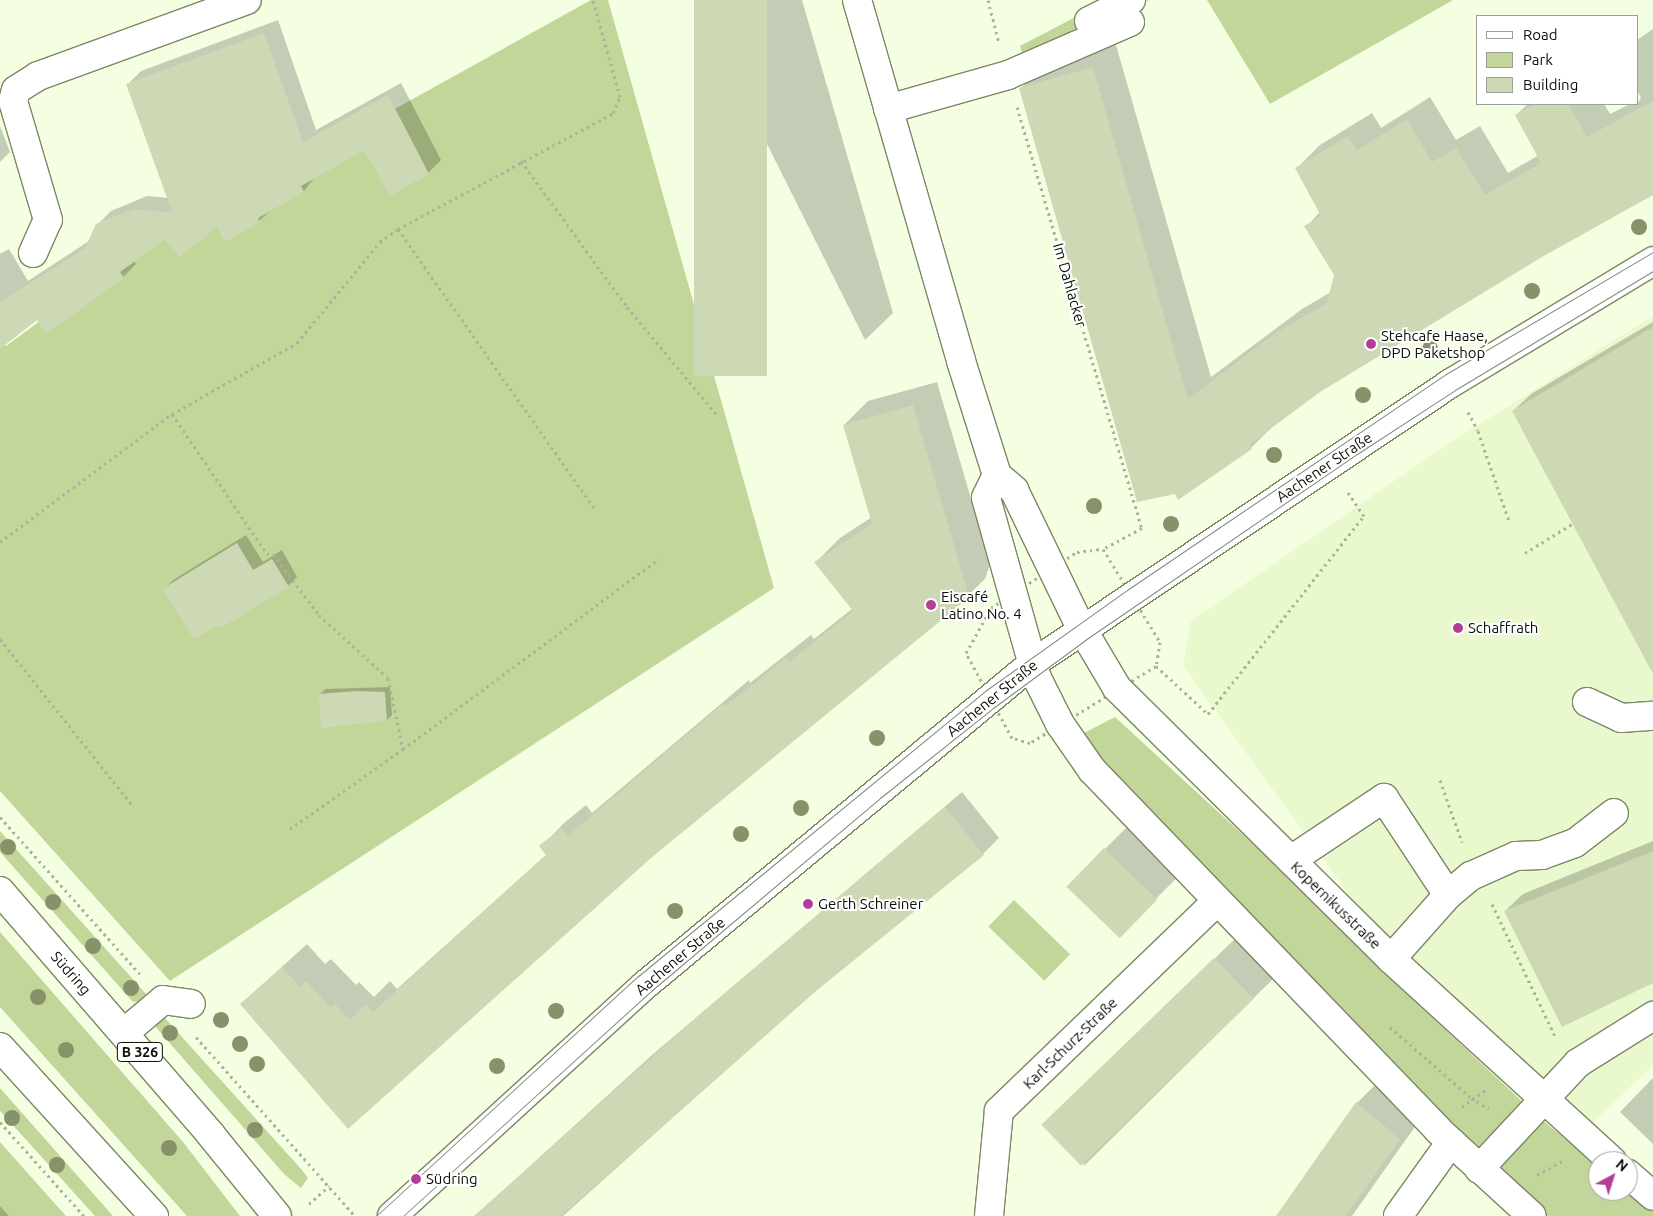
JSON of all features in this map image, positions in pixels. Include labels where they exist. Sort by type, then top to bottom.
[{"type":"street","points":[[33,253],[48,220],[13,101],[16,90],[38,76],[247,0]]},
{"type":"street","points":[[857,0],[960,361],[997,474],[1014,490],[1083,630]]},
{"type":"street","points":[[888,109],[1008,75],[1131,11]]},
{"type":"street","name":"Aachener Straße","points":[[392,1216],[645,984],[1032,664],[1451,383],[1653,261]]},
{"type":"street","points":[[997,474],[986,498],[1032,664],[1060,724],[1092,770],[1444,1136],[1532,1216]]},
{"type":"street","name":"Kopernikusstraße","points":[[1083,630],[1117,688],[1391,959],[1601,1151]]},
{"type":"street","points":[[1587,702],[1621,718],[1653,716]]},
{"type":"street","points":[[1291,860],[1384,798],[1448,895]]},
{"type":"street","points":[[1391,959],[1448,895],[1478,873],[1516,856],[1542,854],[1574,843],[1614,813]]},
{"type":"street","name":"Südring","points":[[0,891],[124,1033],[289,1213]]},
{"type":"street","name":"Karl-Schurz-Straße","points":[[989,1216],[999,1111],[1216,901]]},
{"type":"street","points":[[124,1033],[163,1000],[191,1004]]},
{"type":"street","points":[[1479,1169],[1578,1063],[1653,1016]]},
{"type":"street","points":[[0,1047],[154,1216]]},
{"type":"street","points":[[1398,1216],[1444,1136]]},
{"type":"street","points":[[1638,1183],[1653,1196]]},
{"type":"path","points":[[0,542],[172,414],[297,342],[380,242],[398,229],[521,161],[606,118],[618,106],[620,97],[593,0]]},
{"type":"path","name":"Im Dahlacker","points":[[988,0],[1008,75],[1142,528],[1103,549]]},
{"type":"path","points":[[521,161],[627,307],[716,414]]},
{"type":"path","points":[[398,229],[594,508]]},
{"type":"path","points":[[1451,383],[1478,431],[1509,522]]},
{"type":"path","points":[[172,414],[267,554],[273,554],[319,615],[388,678],[404,750]]},
{"type":"path","points":[[1156,666],[1208,714],[1364,516],[1329,464]]},
{"type":"path","points":[[1524,553],[1572,524]]},
{"type":"path","points":[[290,829],[404,750],[659,559]]},
{"type":"path","points":[[0,639],[133,806]]},
{"type":"path","points":[[1440,780],[1466,854],[1478,873],[1555,1038],[1578,1063]]},
{"type":"path","points":[[1444,1136],[1471,1098],[1514,1073]]},
{"type":"path","points":[[1471,1098],[1519,1128],[1568,1168]]},
{"type":"path","points":[[0,1122],[84,1216]]},
{"type":"path","points":[[1510,1196],[1526,1182],[1560,1162],[1586,1138]]},
{"type":"path","points":[[289,1213],[329,1186],[355,1216]]},
{"type":"shaded area","points":[[1653,316],[1653,1065],[1587,1129],[1358,907],[1183,666],[1191,621],[1449,443]]},
{"type":"green space","points":[[591,0],[608,0],[774,588],[170,981],[0,791],[0,341],[6,346],[123,260]]},
{"type":"green space","points":[[1108,0],[1149,0],[1025,64],[1020,46]]},
{"type":"green space","points":[[1207,0],[1453,0],[1270,104]]},
{"type":"green space","points":[[1115,717],[1266,856],[1380,969],[1540,1118],[1588,1158],[1588,1201],[1638,1201],[1638,1199],[1653,1211],[1653,1216],[1548,1216],[1498,1171],[1221,899],[1076,737]]},
{"type":"green space","points":[[0,831],[147,995],[141,1001],[133,1002],[0,852]]},
{"type":"green space","points":[[1014,900],[1070,954],[1044,981],[988,927]]},
{"type":"green space","points":[[0,932],[183,1142],[240,1216],[187,1216],[0,1007]]},
{"type":"green space","points":[[164,1017],[302,1170],[308,1178],[301,1188],[284,1174],[153,1024],[157,1019]]},
{"type":"green space","points":[[0,1088],[113,1216],[95,1216],[0,1111]]},
{"type":"green space","points":[[0,1142],[66,1216],[0,1216]]},
{"type":"building","points":[[694,0],[767,0],[767,376],[694,376]]},
{"type":"building","points":[[264,33],[303,142],[388,95],[429,174],[390,196],[364,150],[301,186],[304,192],[258,218],[260,222],[225,242],[217,227],[180,257],[164,240],[120,272],[124,278],[46,334],[37,320],[0,349],[0,302],[85,248],[96,224],[133,209],[172,212],[126,84]]},
{"type":"building","points":[[1093,67],[1188,399],[1277,332],[1327,303],[1334,275],[1304,226],[1321,216],[1295,168],[1348,136],[1357,150],[1407,119],[1432,162],[1456,148],[1485,195],[1541,163],[1515,115],[1533,105],[1569,105],[1587,137],[1653,101],[1653,195],[1542,257],[1320,392],[1249,445],[1252,449],[1178,500],[1175,494],[1137,502],[1019,88]]},
{"type":"building","points":[[1653,327],[1653,674],[1512,411]]},
{"type":"building","points":[[913,405],[967,589],[961,604],[651,858],[348,1129],[240,1004],[282,967],[300,987],[306,981],[331,1008],[335,1004],[350,1020],[366,1004],[373,1012],[546,855],[539,846],[561,828],[568,836],[724,703],[726,706],[787,657],[790,661],[853,611],[814,562],[872,524],[843,425]]},
{"type":"building","points":[[237,543],[253,570],[272,559],[289,587],[221,628],[219,625],[194,639],[162,589]]},
{"type":"building","points":[[356,691],[385,692],[387,721],[321,728],[319,694]]},
{"type":"building","points":[[945,807],[984,855],[816,991],[561,1216],[474,1216],[706,1009]]},
{"type":"building","points":[[1104,848],[1157,899],[1120,938],[1066,887]]},
{"type":"building","points":[[1653,851],[1653,983],[1562,1027],[1504,911]]},
{"type":"building","points":[[1214,958],[1254,999],[1081,1166],[1041,1125]]},
{"type":"building","points":[[1356,1102],[1400,1139],[1345,1216],[1276,1216]]},
{"type":"tram line","points":[[376,1216],[637,977],[985,691],[1127,590],[1446,374],[1653,252]]},
{"type":"tram line","points":[[403,1216],[651,991],[880,798],[993,708],[1088,638],[1357,454],[1455,390],[1653,271]]},
{"type":"place","name":"Stehcafe Haase, DPD Paketshop","points":[[1371,344]]},
{"type":"place","name":"Eiscafé Latino No. 4","points":[[931,605]]},
{"type":"place","name":"Schaffrath","points":[[1458,628]]},
{"type":"place","name":"Gerth Schreiner","points":[[808,904]]},
{"type":"place","name":"Südring","points":[[416,1179]]}]
